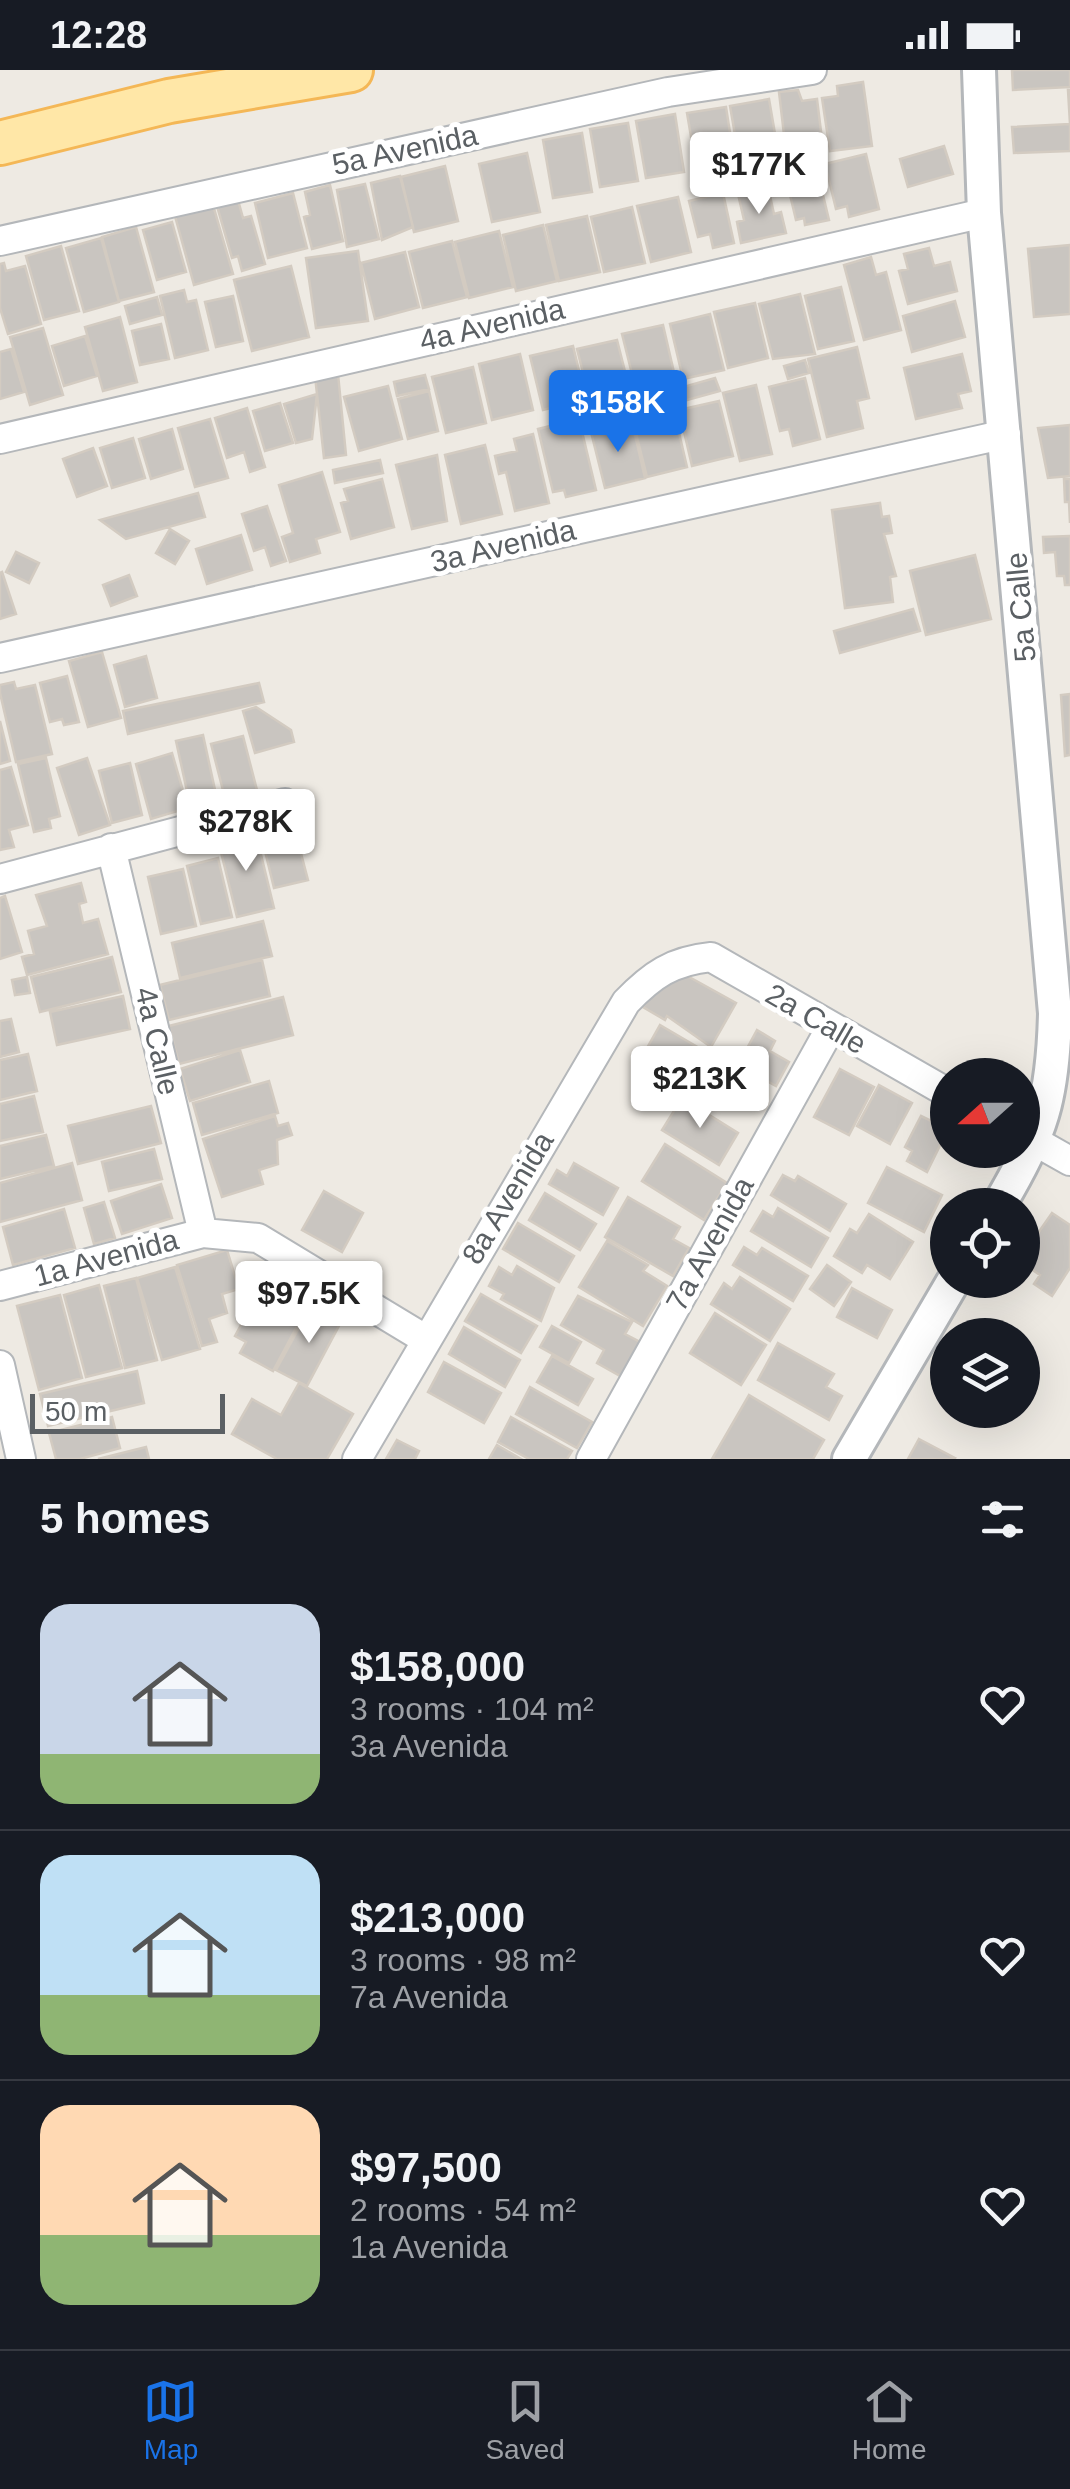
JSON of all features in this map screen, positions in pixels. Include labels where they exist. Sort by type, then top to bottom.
[{"type":"main road","points":[[0,143],[173,85],[352,70]]},
{"type":"street","name":"5a Avenida","points":[[0,240],[668,92],[812,70]]},
{"type":"street","name":"5a Calle","points":[[979,70],[984,213],[1055,1014],[1054,1080],[1040,1112]]},
{"type":"street","name":"4a Avenida","points":[[0,439],[984,213]]},
{"type":"street","name":"3a Avenida","points":[[0,658],[1006,434]]},
{"type":"street","points":[[0,879],[286,804]]},
{"type":"street","name":"4a Calle","points":[[111,848],[203,1233]]},
{"type":"street","name":"2a Calle","points":[[683,960],[711,957],[830,1030],[930,1083]]},
{"type":"street","name":"8a Avenida","points":[[357,1459],[424,1339],[626,1002],[653,974],[683,960]]},
{"type":"street","name":"7a Avenida","points":[[591,1459],[830,1030]]},
{"type":"street","points":[[1040,1144],[1070,1161]]},
{"type":"street","name":"1a Avenida","points":[[0,1286],[203,1233],[258,1238],[424,1339]]},
{"type":"street","points":[[849,1459],[943,1298]]},
{"type":"street","points":[[0,1365],[21,1459]]},
{"type":"building","points":[[1012,70],[1070,70],[1070,87],[1013,90]]},
{"type":"building","points":[[863,82],[872,146],[830,151],[822,98],[838,96],[837,86]]},
{"type":"building","points":[[798,90],[802,101],[817,99],[824,156],[787,160],[779,92]]},
{"type":"building","points":[[769,99],[779,157],[740,164],[730,106]]},
{"type":"building","points":[[726,107],[735,165],[697,172],[687,113]]},
{"type":"building","points":[[675,114],[684,172],[646,178],[636,121]]},
{"type":"building","points":[[628,123],[638,181],[600,187],[590,129]]},
{"type":"building","points":[[1070,124],[1070,151],[1014,153],[1012,127]]},
{"type":"building","points":[[582,133],[592,192],[553,198],[543,140]]},
{"type":"building","points":[[944,146],[953,174],[908,187],[900,159]]},
{"type":"building","points":[[527,153],[540,212],[492,222],[479,164]]},
{"type":"building","points":[[866,154],[879,209],[849,217],[847,206],[836,209],[825,164]]},
{"type":"building","points":[[445,166],[458,221],[414,232],[401,177]]},
{"type":"building","points":[[817,170],[829,220],[805,225],[804,218],[796,220],[786,178]]},
{"type":"building","points":[[400,176],[413,227],[382,240],[371,183]]},
{"type":"building","points":[[365,184],[379,239],[347,247],[337,190]]},
{"type":"building","points":[[330,185],[343,241],[312,249],[304,217],[310,215],[305,192]]},
{"type":"building","points":[[768,187],[774,214],[781,212],[786,233],[741,243],[737,222],[744,220],[738,194]]},
{"type":"building","points":[[293,193],[307,248],[268,258],[255,203]]},
{"type":"building","points":[[723,193],[734,243],[713,248],[710,234],[698,237],[689,201]]},
{"type":"building","points":[[678,197],[691,252],[651,262],[637,206]]},
{"type":"building","points":[[238,200],[243,218],[251,216],[265,264],[242,271],[238,256],[232,258],[217,206]]},
{"type":"building","points":[[213,205],[233,274],[194,285],[175,216]]},
{"type":"building","points":[[632,207],[645,263],[604,272],[591,217]]},
{"type":"building","points":[[587,216],[600,272],[559,281],[546,225]]},
{"type":"building","points":[[172,222],[186,272],[157,280],[143,230]]},
{"type":"building","points":[[543,225],[557,281],[516,291],[503,235]]},
{"type":"building","points":[[136,227],[154,292],[119,301],[102,237]]},
{"type":"building","points":[[499,231],[513,287],[469,298],[455,242]]},
{"type":"building","points":[[101,238],[119,302],[84,312],[66,248]]},
{"type":"building","points":[[452,241],[467,297],[423,308],[409,252]]},
{"type":"building","points":[[1070,245],[1070,314],[1034,317],[1028,249]]},
{"type":"building","points":[[61,246],[79,311],[44,320],[26,256]]},
{"type":"building","points":[[929,248],[934,266],[950,262],[957,291],[908,304],[899,271],[908,269],[904,254]]},
{"type":"building","points":[[358,251],[368,321],[316,328],[306,258]]},
{"type":"building","points":[[405,252],[419,307],[375,319],[361,263]]},
{"type":"building","points":[[871,257],[876,275],[886,272],[901,330],[864,340],[844,265]]},
{"type":"building","points":[[4,263],[6,271],[25,266],[41,324],[8,334],[0,308],[0,264]]},
{"type":"building","points":[[291,266],[309,337],[252,351],[234,280]]},
{"type":"building","points":[[841,287],[854,341],[818,349],[805,296]]},
{"type":"building","points":[[184,290],[187,302],[196,300],[208,350],[175,358],[160,296]]},
{"type":"building","points":[[800,294],[815,354],[773,359],[759,304]]},
{"type":"building","points":[[233,296],[243,341],[216,347],[205,302]]},
{"type":"building","points":[[157,297],[162,315],[130,324],[125,306]]},
{"type":"building","points":[[955,301],[965,337],[912,352],[903,316]]},
{"type":"building","points":[[755,303],[768,358],[728,368],[714,312]]},
{"type":"building","points":[[710,314],[724,370],[683,379],[670,324]]},
{"type":"building","points":[[120,317],[137,382],[103,391],[85,327]]},
{"type":"building","points":[[161,324],[169,359],[140,365],[132,331]]},
{"type":"building","points":[[663,325],[676,381],[636,390],[622,334]]},
{"type":"building","points":[[43,328],[63,395],[30,405],[10,337]]},
{"type":"building","points":[[85,336],[97,376],[64,386],[52,346]]},
{"type":"building","points":[[617,340],[630,391],[590,401],[577,349]]},
{"type":"building","points":[[573,346],[586,399],[543,410],[530,356]]},
{"type":"building","points":[[857,347],[869,398],[857,401],[863,428],[827,437],[808,359]]},
{"type":"building","points":[[11,349],[24,392],[0,399],[0,352]]},
{"type":"building","points":[[520,354],[533,410],[492,420],[479,364]]},
{"type":"building","points":[[962,354],[971,391],[958,394],[962,408],[916,419],[904,368]]},
{"type":"building","points":[[805,360],[809,373],[788,379],[784,366]]},
{"type":"building","points":[[473,367],[486,423],[446,433],[432,377]]},
{"type":"building","points":[[338,374],[346,455],[324,458],[315,376]]},
{"type":"building","points":[[425,375],[429,389],[397,396],[394,382]]},
{"type":"building","points":[[715,378],[720,391],[680,402],[676,389]]},
{"type":"building","points":[[805,378],[820,439],[793,446],[789,429],[780,431],[769,387]]},
{"type":"building","points":[[756,385],[772,454],[740,461],[723,393]]},
{"type":"building","points":[[388,386],[402,439],[359,451],[344,397]]},
{"type":"building","points":[[668,387],[672,405],[636,413],[632,396]]},
{"type":"building","points":[[429,391],[438,431],[408,439],[398,399]]},
{"type":"building","points":[[317,394],[312,439],[296,443],[284,404]]},
{"type":"building","points":[[625,396],[631,417],[592,426],[587,405]]},
{"type":"building","points":[[719,401],[733,456],[692,466],[679,410]]},
{"type":"building","points":[[280,403],[293,443],[265,451],[253,411]]},
{"type":"building","points":[[247,408],[265,467],[250,472],[244,452],[227,458],[215,418]]},
{"type":"building","points":[[674,411],[687,467],[647,477],[633,421]]},
{"type":"building","points":[[210,419],[228,478],[195,487],[178,428]]},
{"type":"building","points":[[579,419],[596,490],[566,497],[564,490],[553,492],[538,429]]},
{"type":"building","points":[[632,422],[645,478],[605,488],[591,432]]},
{"type":"building","points":[[1070,425],[1070,476],[1048,478],[1038,428]]},
{"type":"building","points":[[172,429],[183,469],[151,479],[139,439]]},
{"type":"building","points":[[533,434],[549,503],[515,511],[506,472],[499,474],[495,456],[517,451],[514,439]]},
{"type":"building","points":[[133,438],[145,478],[112,488],[100,448]]},
{"type":"building","points":[[485,445],[502,514],[461,524],[445,455]]},
{"type":"building","points":[[93,448],[107,486],[77,497],[63,459]]},
{"type":"building","points":[[437,455],[447,521],[412,529],[396,465]]},
{"type":"building","points":[[380,460],[383,473],[335,483],[333,470]]},
{"type":"building","points":[[322,472],[340,532],[316,539],[320,553],[290,562],[282,537],[293,533],[279,485]]},
{"type":"building","points":[[382,479],[394,527],[351,539],[341,503],[348,501],[344,489]]},
{"type":"building","points":[[1064,479],[1070,479],[1070,523],[1069,502],[1065,502]]},
{"type":"building","points":[[198,493],[205,517],[126,539],[100,520]]},
{"type":"building","points":[[880,503],[882,517],[889,516],[892,533],[884,534],[896,576],[890,577],[893,602],[845,608],[832,510]]},
{"type":"building","points":[[267,506],[286,561],[271,566],[265,547],[254,551],[242,514]]},
{"type":"building","points":[[170,529],[189,541],[175,564],[156,553]]},
{"type":"building","points":[[241,535],[252,570],[207,584],[196,549]]},
{"type":"building","points":[[1070,536],[1070,585],[1065,585],[1064,576],[1057,576],[1055,552],[1044,553],[1043,537]]},
{"type":"building","points":[[16,552],[39,563],[29,583],[6,572]]},
{"type":"building","points":[[975,555],[991,619],[926,635],[910,571]]},
{"type":"building","points":[[0,573],[16,614],[0,619]]},
{"type":"building","points":[[129,575],[137,596],[111,606],[103,585]]},
{"type":"building","points":[[913,609],[920,631],[840,653],[834,631]]},
{"type":"building","points":[[102,652],[121,718],[88,727],[69,661]]},
{"type":"building","points":[[146,656],[157,698],[125,707],[114,665]]},
{"type":"building","points":[[67,676],[79,722],[64,725],[62,719],[50,722],[40,683]]},
{"type":"building","points":[[14,682],[16,689],[35,685],[52,754],[16,762],[0,693],[0,685]]},
{"type":"building","points":[[259,683],[264,702],[128,734],[123,711]]},
{"type":"building","points":[[1070,694],[1070,755],[1065,756],[1061,695]]},
{"type":"building","points":[[256,707],[291,730],[294,742],[255,753],[243,711]]},
{"type":"building","points":[[0,721],[10,761],[0,764]]},
{"type":"building","points":[[203,735],[217,799],[190,805],[176,741]]},
{"type":"building","points":[[243,736],[258,794],[226,802],[211,744]]},
{"type":"building","points":[[172,753],[188,808],[151,819],[136,764]]},
{"type":"building","points":[[46,758],[60,816],[49,819],[51,828],[34,832],[18,764]]},
{"type":"building","points":[[87,758],[110,825],[79,835],[57,768]]},
{"type":"building","points":[[130,763],[142,815],[112,823],[99,771]]},
{"type":"building","points":[[11,767],[28,825],[9,830],[14,847],[0,850],[0,770]]},
{"type":"building","points":[[255,830],[274,908],[237,917],[218,840]]},
{"type":"building","points":[[297,838],[308,880],[274,888],[264,847]]},
{"type":"building","points":[[218,858],[232,917],[201,924],[187,866]]},
{"type":"building","points":[[183,869],[196,926],[161,934],[148,877]]},
{"type":"building","points":[[81,883],[86,902],[79,904],[83,923],[98,919],[108,954],[27,975],[22,957],[34,954],[28,931],[47,926],[36,895]]},
{"type":"building","points":[[5,896],[22,952],[0,959],[0,898]]},
{"type":"building","points":[[263,921],[272,956],[180,978],[172,943]]},
{"type":"building","points":[[112,957],[121,992],[40,1012],[31,977]]},
{"type":"building","points":[[262,960],[270,996],[169,1020],[160,985]]},
{"type":"building","points":[[682,973],[736,1003],[711,1047],[667,1016],[665,1020],[643,1007],[659,984]]},
{"type":"building","points":[[27,977],[30,993],[15,995],[12,980]]},
{"type":"building","points":[[123,996],[130,1029],[57,1045],[50,1012]]},
{"type":"building","points":[[283,997],[293,1035],[179,1064],[169,1026]]},
{"type":"building","points":[[11,1019],[19,1052],[0,1057],[0,1021]]},
{"type":"building","points":[[660,1025],[699,1048],[676,1087],[638,1064]]},
{"type":"building","points":[[757,1030],[775,1041],[770,1051],[789,1062],[776,1086],[738,1065]]},
{"type":"building","points":[[240,1050],[250,1082],[190,1101],[180,1069]]},
{"type":"building","points":[[28,1054],[37,1091],[0,1100],[0,1060]]},
{"type":"building","points":[[840,1069],[874,1087],[849,1135],[814,1117]]},
{"type":"building","points":[[269,1081],[278,1113],[202,1135],[193,1103]]},
{"type":"building","points":[[879,1085],[912,1103],[890,1144],[857,1126]]},
{"type":"building","points":[[34,1096],[43,1132],[0,1141],[0,1104]]},
{"type":"building","points":[[682,1098],[738,1133],[719,1165],[662,1130]]},
{"type":"building","points":[[151,1106],[161,1143],[78,1164],[68,1126]]},
{"type":"building","points":[[275,1116],[278,1126],[288,1123],[292,1135],[277,1140],[278,1164],[259,1170],[263,1184],[222,1197],[203,1139]]},
{"type":"building","points":[[921,1116],[930,1120],[927,1172],[907,1161],[912,1151],[905,1147]]},
{"type":"building","points":[[46,1135],[54,1166],[0,1179],[0,1146]]},
{"type":"building","points":[[665,1144],[727,1183],[704,1220],[642,1181]]},
{"type":"building","points":[[154,1149],[162,1179],[109,1191],[102,1162]]},
{"type":"building","points":[[72,1163],[82,1200],[0,1222],[0,1183]]},
{"type":"building","points":[[574,1163],[618,1188],[603,1215],[549,1184],[557,1170],[567,1176]]},
{"type":"building","points":[[887,1167],[930,1189],[930,1220],[924,1232],[868,1203]]},
{"type":"building","points":[[783,1175],[795,1181],[798,1176],[846,1204],[830,1231],[771,1195]]},
{"type":"building","points":[[161,1184],[172,1218],[122,1234],[111,1201]]},
{"type":"building","points":[[324,1191],[363,1213],[342,1252],[302,1230]]},
{"type":"building","points":[[545,1193],[596,1224],[580,1250],[529,1220]]},
{"type":"building","points":[[628,1197],[680,1227],[673,1239],[689,1248],[673,1276],[605,1237]]},
{"type":"building","points":[[104,1202],[115,1238],[94,1244],[84,1208]]},
{"type":"building","points":[[778,1208],[828,1238],[811,1267],[751,1231],[763,1211],[773,1217]]},
{"type":"building","points":[[64,1209],[75,1248],[13,1265],[3,1227]]},
{"type":"building","points":[[1052,1213],[1070,1225],[1070,1268],[1052,1296],[1040,1288],[1040,1230]]},
{"type":"building","points":[[869,1214],[913,1242],[890,1279],[867,1265],[862,1273],[834,1256],[850,1229],[857,1233]]},
{"type":"building","points":[[518,1223],[574,1256],[559,1282],[503,1249]]},
{"type":"building","points":[[607,1241],[648,1265],[643,1271],[667,1286],[643,1326],[579,1287]]},
{"type":"building","points":[[744,1247],[757,1255],[762,1248],[808,1276],[793,1301],[733,1265]]},
{"type":"building","points":[[227,1250],[239,1289],[222,1294],[227,1313],[209,1319],[217,1342],[202,1346],[177,1265]]},
{"type":"building","points":[[827,1265],[851,1282],[834,1306],[810,1289]]},
{"type":"building","points":[[517,1266],[554,1288],[541,1321],[501,1299],[504,1294],[489,1286],[499,1267],[512,1275]]},
{"type":"building","points":[[175,1267],[200,1349],[162,1360],[137,1278]]},
{"type":"building","points":[[253,1269],[311,1300],[273,1371],[240,1353],[246,1342],[235,1336],[258,1294],[244,1286]]},
{"type":"building","points":[[740,1277],[790,1309],[770,1341],[711,1304],[724,1283],[732,1289]]},
{"type":"building","points":[[136,1278],[157,1360],[125,1368],[104,1286]]},
{"type":"building","points":[[99,1285],[122,1368],[86,1377],[64,1295]]},
{"type":"building","points":[[852,1288],[892,1310],[877,1338],[837,1317]]},
{"type":"building","points":[[481,1294],[537,1326],[521,1353],[465,1321]]},
{"type":"building","points":[[60,1295],[82,1378],[39,1390],[17,1306]]},
{"type":"building","points":[[578,1296],[632,1322],[625,1334],[642,1343],[622,1377],[597,1363],[604,1350],[561,1325]]},
{"type":"building","points":[[311,1306],[341,1322],[307,1386],[276,1370]]},
{"type":"building","points":[[715,1313],[766,1345],[741,1385],[690,1353]]},
{"type":"building","points":[[552,1326],[581,1342],[569,1363],[540,1347]]},
{"type":"building","points":[[464,1327],[520,1360],[505,1387],[449,1354]]},
{"type":"building","points":[[778,1343],[834,1374],[826,1387],[842,1396],[829,1420],[758,1380]]},
{"type":"building","points":[[552,1356],[593,1379],[578,1405],[537,1382]]},
{"type":"building","points":[[444,1362],[501,1393],[484,1423],[428,1392]]},
{"type":"building","points":[[137,1371],[144,1403],[48,1426],[40,1394]]},
{"type":"building","points":[[299,1383],[353,1414],[327,1459],[277,1459],[232,1434],[252,1399],[281,1415]]},
{"type":"building","points":[[530,1387],[592,1422],[577,1448],[516,1414]]},
{"type":"building","points":[[749,1395],[824,1440],[813,1459],[712,1459]]},
{"type":"building","points":[[112,1417],[120,1448],[80,1459],[56,1459],[49,1433]]},
{"type":"building","points":[[511,1417],[572,1451],[567,1459],[529,1459],[498,1442]]},
{"type":"building","points":[[919,1439],[955,1458],[908,1459]]},
{"type":"building","points":[[397,1440],[419,1451],[415,1459],[386,1459]]},
{"type":"building","points":[[497,1445],[521,1459],[489,1459]]},
{"type":"building","points":[[146,1447],[149,1459],[98,1459]]}]
